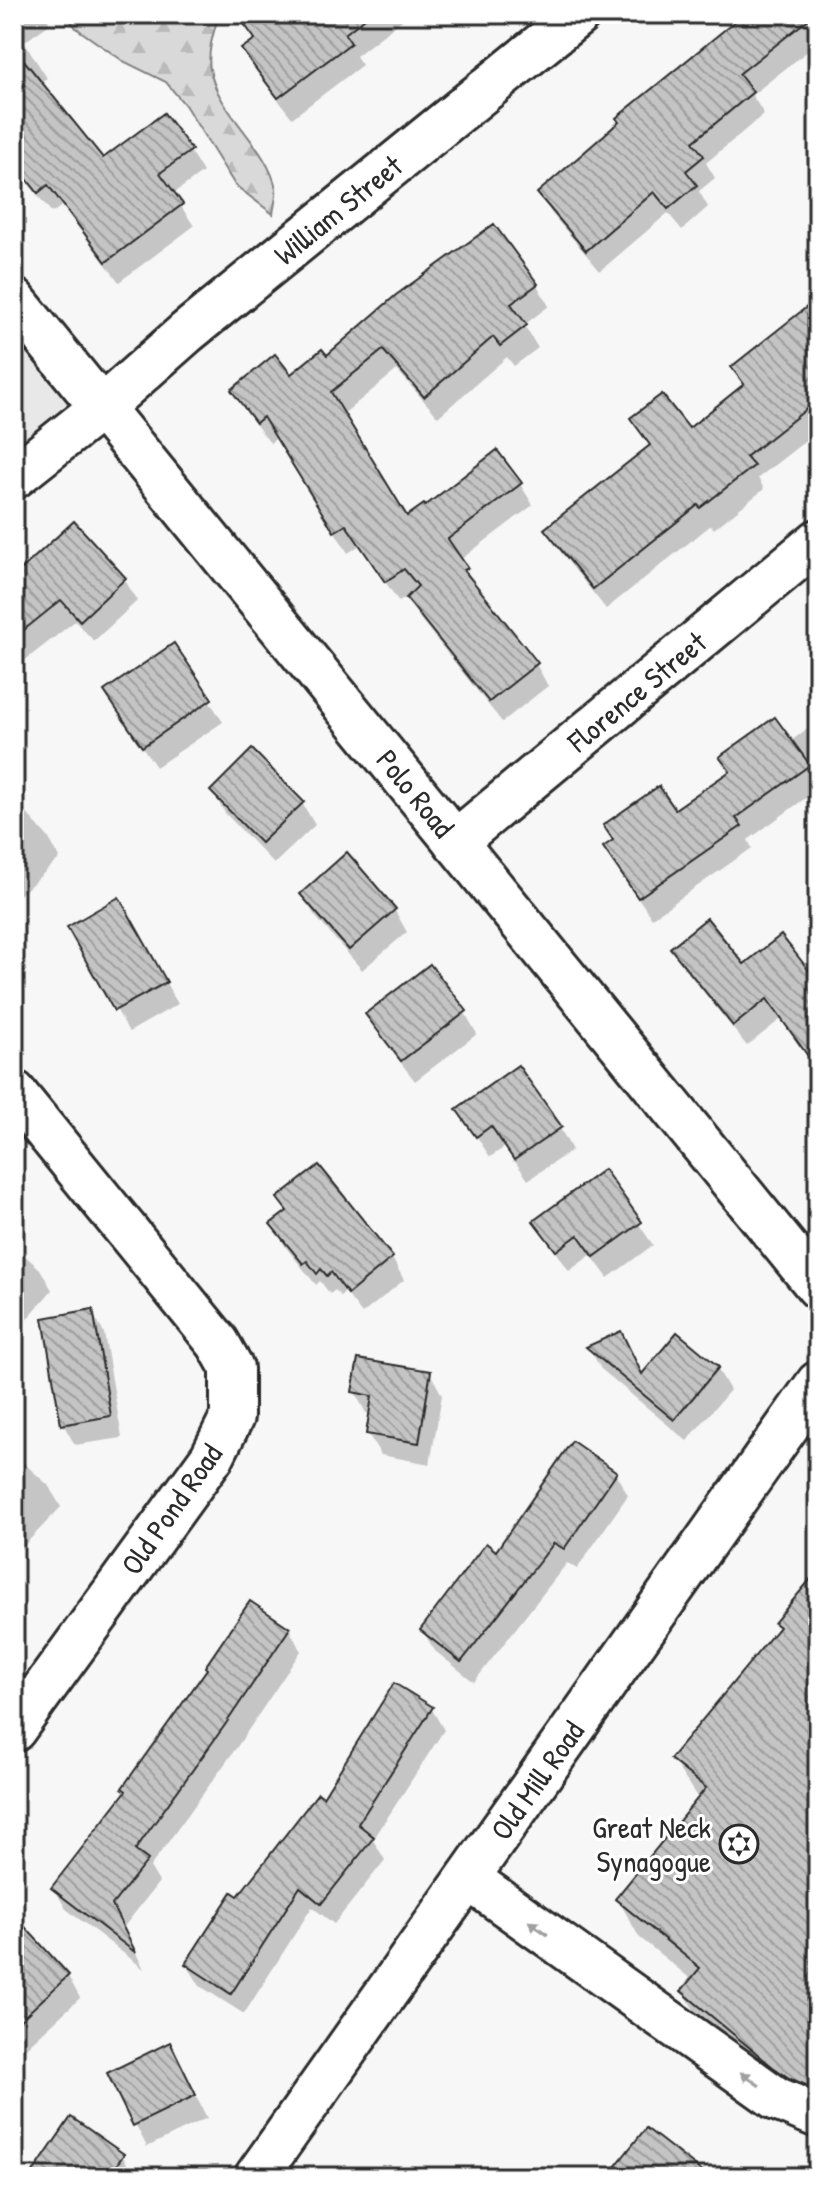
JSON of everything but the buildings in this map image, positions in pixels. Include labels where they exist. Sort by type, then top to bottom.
[{"type":"street","name":"William Street","points":[[14,477],[101,408],[187,332],[579,14]]},
{"type":"street","name":"Polo Road","points":[[14,300],[818,1287]]},
{"type":"street","name":"Florence Street","points":[[455,842],[818,541]]},
{"type":"street","name":"Old Pond Road","points":[[14,1092],[218,1343],[232,1368],[232,1417],[212,1457],[14,1730]]},
{"type":"street","name":"Old Mill Road","points":[[256,2177],[814,1397]]},
{"type":"street","points":[[468,1878],[777,2099],[818,2116]]},
{"type":"shaded area","points":[[14,300],[101,408],[14,486]]},
{"type":"green space","points":[[66,14],[219,14],[210,48],[210,69],[222,100],[271,173],[276,192],[273,214],[235,185],[185,105],[166,82],[123,61],[76,28]]},
{"type":"place","name":"Great Neck Synagogue","points":[[739,1844]]}]
